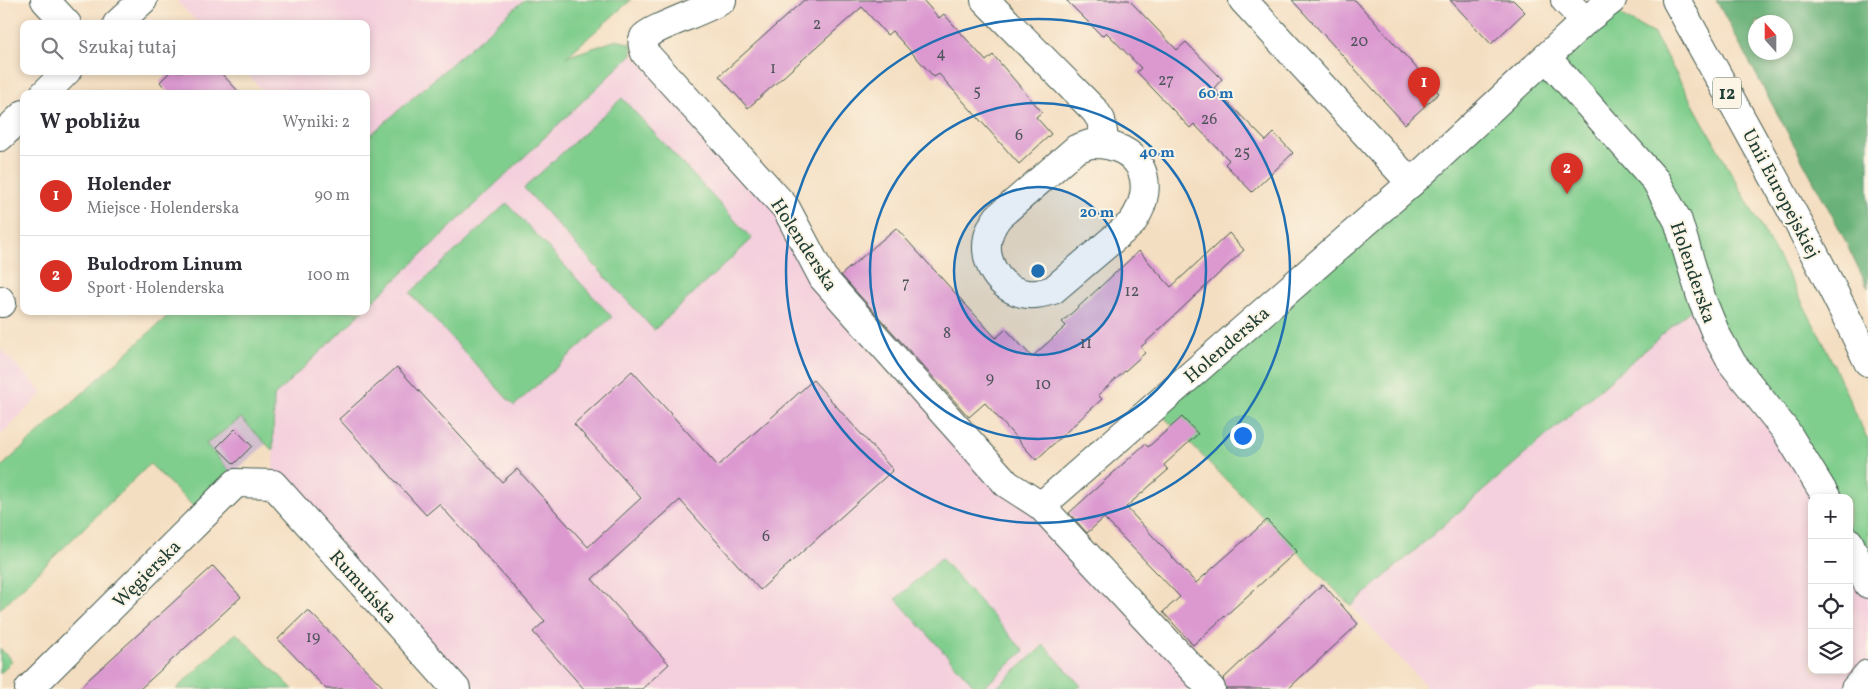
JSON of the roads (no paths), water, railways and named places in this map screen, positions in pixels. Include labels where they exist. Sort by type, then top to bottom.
[{"type":"street","points":[[45,0],[63,20]]},
{"type":"street","points":[[122,20],[144,0]]},
{"type":"street","name":"Holenderska","points":[[722,0],[687,17],[651,30],[644,36],[642,45],[645,52],[786,208],[823,278],[1007,484],[1041,506],[1211,689]]},
{"type":"street","points":[[985,0],[1095,111],[1101,120],[1105,144]]},
{"type":"street","points":[[1243,0],[1411,183]]},
{"type":"street","points":[[1565,0],[1585,22]]},
{"type":"street","name":"Holenderska","points":[[1041,506],[1411,183],[1585,22],[1612,0]]},
{"type":"street","name":"Unii Europejskiej","points":[[1676,0],[1779,185],[1868,362]]},
{"type":"street","name":"Holenderska","points":[[1547,58],[1656,182],[1678,221],[1702,300],[1716,334],[1732,362],[1786,431],[1825,494]]},
{"type":"street","points":[[48,90],[63,75]]},
{"type":"street","points":[[0,138],[20,118]]},
{"type":"street","points":[[1090,144],[1105,144],[1119,148],[1132,156],[1140,168],[1145,182],[1146,197],[1141,210],[1132,223],[1053,290],[1038,294],[1022,293],[1008,287],[996,276],[989,262],[986,246],[990,231],[998,217],[1076,149],[1090,144]]},
{"type":"street","name":"Węgierska","points":[[29,689],[236,483],[273,484]]},
{"type":"street","name":"Rumuńska","points":[[273,484],[456,689]]},
{"type":"street","points":[[1853,551],[1868,584]]},
{"type":"street","points":[[1855,689],[1868,674]]},
{"type":"place","name":"Holender","points":[[1424,108]]},
{"type":"place","name":"Bulodrom Linum","points":[[1567,194]]}]
